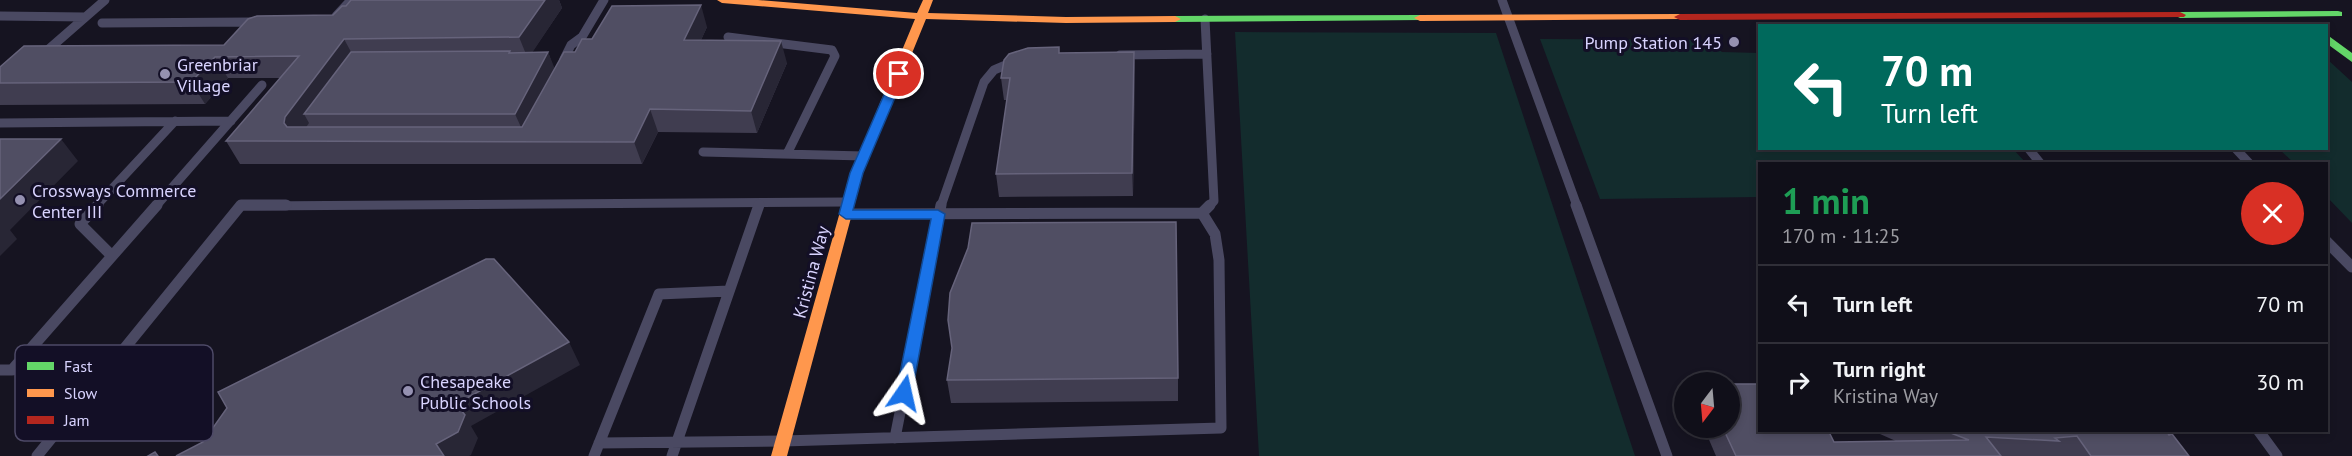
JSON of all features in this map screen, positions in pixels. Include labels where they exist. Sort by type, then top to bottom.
[{"type":"street","points":[[722,0],[922,17],[1066,20],[1509,17],[1924,21],[2302,14],[2342,17],[2322,0]]},
{"type":"street","name":"Kristina Way","points":[[779,456],[847,208],[864,156],[928,0]]},
{"type":"street","points":[[2286,0],[2312,24]]},
{"type":"street","points":[[2328,38],[2352,59]]},
{"type":"lane","points":[[34,61],[105,0]]},
{"type":"lane","points":[[330,21],[351,0]]},
{"type":"lane","points":[[573,62],[564,59],[571,45],[582,37],[604,0]]},
{"type":"lane","points":[[1502,0],[1667,456]]},
{"type":"lane","points":[[0,16],[85,17]]},
{"type":"lane","points":[[127,345],[241,205],[760,203],[938,214],[1202,213],[1214,201],[1205,19]]},
{"type":"lane","points":[[236,37],[251,22]]},
{"type":"lane","points":[[102,23],[262,22]]},
{"type":"lane","points":[[582,37],[588,47]]},
{"type":"lane","points":[[728,37],[821,46],[832,50],[835,56],[787,154]]},
{"type":"lane","points":[[43,54],[55,53]]},
{"type":"lane","points":[[1103,56],[1207,54]]},
{"type":"lane","points":[[896,438],[938,214],[984,82],[994,70],[1010,62],[1026,58]]},
{"type":"lane","points":[[552,65],[573,62]]},
{"type":"lane","points":[[565,73],[573,62]]},
{"type":"lane","points":[[34,345],[262,85]]},
{"type":"lane","points":[[112,256],[80,224],[175,121]]},
{"type":"lane","points":[[0,123],[231,121]]},
{"type":"lane","points":[[2030,150],[2039,162]]},
{"type":"lane","points":[[2237,150],[2248,162]]},
{"type":"lane","points":[[703,152],[864,156]]},
{"type":"lane","points":[[672,456],[760,203]]},
{"type":"lane","points":[[599,443],[783,441],[1221,428],[1219,260],[1215,234],[1202,213]]},
{"type":"lane","points":[[2328,243],[2352,267]]},
{"type":"lane","points":[[594,456],[659,294],[729,291]]},
{"type":"lane","points":[[0,370],[12,370],[15,367]]},
{"type":"lane","points":[[2259,432],[2277,456]]},
{"type":"lane","points":[[37,456],[49,441]]},
{"type":"green space","points":[[1235,32],[1496,33],[1635,456],[1259,456]]},
{"type":"green space","points":[[1540,39],[1706,40],[1722,52],[1758,53],[1758,150],[2014,150],[2025,162],[1758,162],[1758,197],[1600,199]]},
{"type":"green space","points":[[2328,60],[2352,82],[2352,223],[2328,198],[2328,162],[2293,162],[2280,150],[2328,150]]},
{"type":"building","points":[[351,0],[545,0],[519,37],[344,39],[285,117],[284,123],[287,127],[522,127],[564,52],[575,52],[582,39],[592,39],[612,6],[701,5],[684,40],[781,41],[751,111],[650,109],[634,142],[226,141],[299,56],[215,57],[191,82],[0,83],[0,67],[24,46],[224,45],[248,19],[257,16],[333,15]]},
{"type":"building","points":[[1059,47],[1059,53],[1134,52],[1132,173],[996,174],[1010,78],[1001,78],[1004,60],[1009,54],[1028,48]]},
{"type":"building","points":[[510,51],[509,53],[548,52],[515,114],[304,114],[351,52]]},
{"type":"building","points":[[0,139],[61,139],[0,199]]},
{"type":"building","points":[[1176,222],[1178,378],[947,380],[952,348],[948,320],[950,293],[968,248],[972,223]]},
{"type":"building","name":"Chesapeake Public Schools","points":[[486,259],[494,259],[569,342],[456,404],[465,415],[458,432],[436,444],[444,456],[176,456],[204,441],[213,441],[213,428],[227,408],[218,392]]},
{"type":"building","points":[[1740,384],[1758,384],[1758,432],[1829,432],[1834,442],[1969,440],[1948,432],[2167,432],[2169,435],[2172,434],[2189,456],[2091,456],[2077,436],[2055,438],[2059,441],[1986,437],[2001,456],[1736,456],[1728,438],[1740,438]]},
{"type":"traffic: fast","points":[[2180,15],[2338,14]]},
{"type":"traffic: fast","points":[[1175,19],[1420,18]]},
{"type":"traffic: fast","points":[[2328,39],[2352,59]]},
{"type":"traffic: slow","points":[[722,0],[888,15],[1066,20],[1175,19]]},
{"type":"traffic: slow","points":[[779,456],[857,173],[928,0]]},
{"type":"traffic: slow","points":[[1420,18],[1680,17]]},
{"type":"traffic: jam","points":[[1680,17],[2180,15]]},
{"type":"place","name":"Pump Station 145","points":[[1734,42]]},
{"type":"place","name":"Greenbriar Village","points":[[165,74]]},
{"type":"place","name":"Crossways Commerce Center III","points":[[20,200]]},
{"type":"place","name":"Chesapeake Public Schools","points":[[408,391]]},
{"type":"route","points":[[899,74],[857,173],[846,214],[938,214],[904,393]]}]
